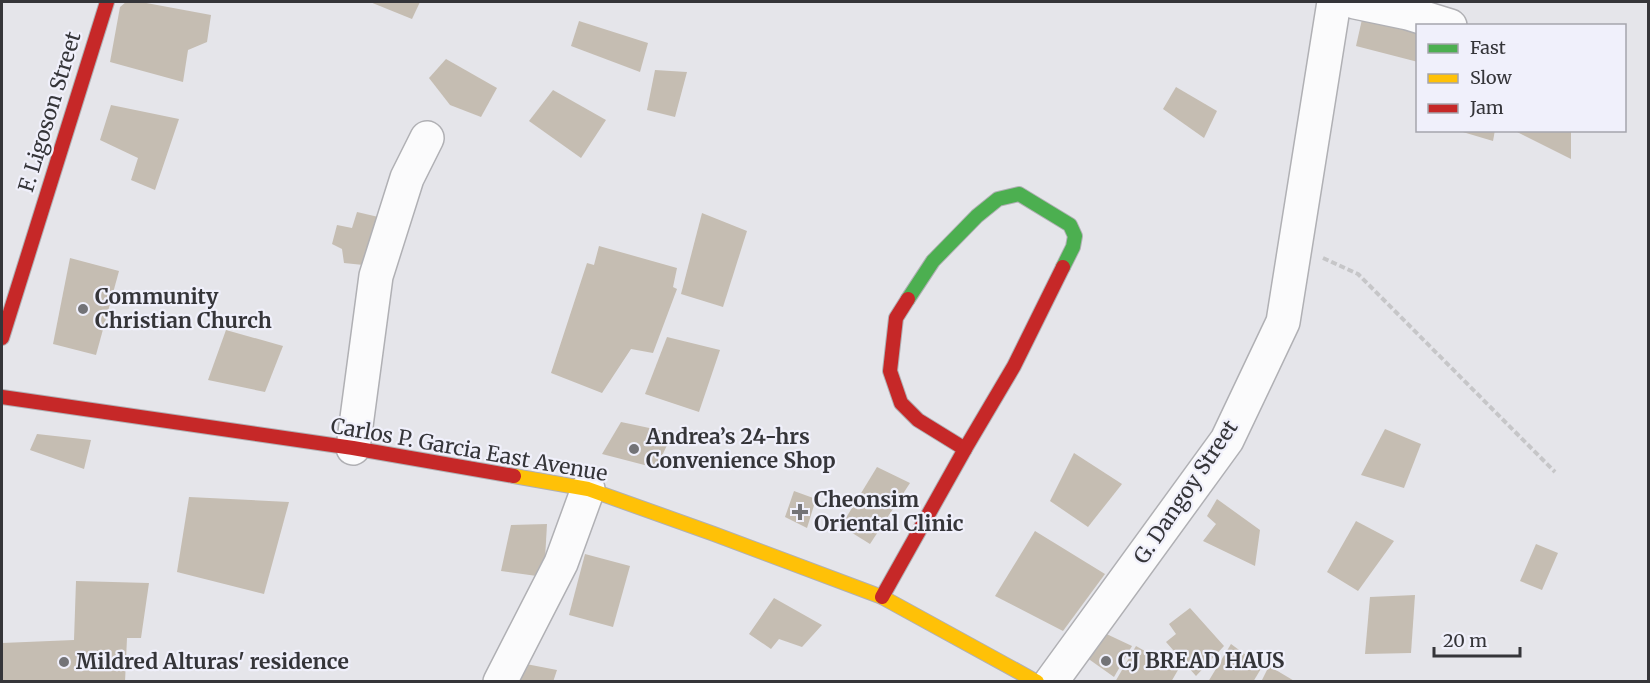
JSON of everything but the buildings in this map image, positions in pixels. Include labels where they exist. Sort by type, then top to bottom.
[{"type":"street","name":"F. Ligoson Street","points":[[2,338],[107,2]]},
{"type":"street","name":"G. Dangoy Street","points":[[1051,681],[1227,440],[1283,322],[1334,2]]},
{"type":"street","points":[[1355,2],[1408,12],[1444,24]]},
{"type":"street","points":[[353,448],[376,276],[407,178],[427,138]]},
{"type":"street","points":[[882,597],[1014,366],[1073,247],[1075,236],[1070,225],[1019,194],[998,199],[970,223],[933,261],[896,318],[890,371],[900,403],[918,420],[965,449]]},
{"type":"street","name":"Carlos P. Garcia East Avenue","points":[[2,397],[353,448],[588,489],[882,597],[1037,681]]},
{"type":"street","points":[[500,681],[561,563],[588,489]]},
{"type":"path","points":[[1295,245],[1358,274],[1555,472]]},
{"type":"traffic: fast","points":[[908,299],[933,261],[977,216],[998,199],[1019,194],[1070,225],[1075,236],[1073,247],[1063,267]]},
{"type":"traffic: slow","points":[[514,476],[588,489],[882,597],[1037,682]]},
{"type":"traffic: jam","points":[[2,338],[107,2]]},
{"type":"traffic: jam","points":[[882,597],[1014,366],[1063,267]]},
{"type":"traffic: jam","points":[[908,299],[896,318],[890,371],[901,403],[918,420],[965,449]]},
{"type":"traffic: jam","points":[[2,397],[353,448],[514,476]]},
{"type":"place","name":"Community Christian Church","points":[[83,309]]},
{"type":"place","name":"Andrea’s 24-hrs Convenience Shop","points":[[634,449]]},
{"type":"place","name":"Cheonsim Oriental Clinic","points":[[800,512]]},
{"type":"place","name":"CJ BREAD HAUS","points":[[1106,661]]},
{"type":"place","name":"Mildred Alturas' residence","points":[[64,662]]}]
